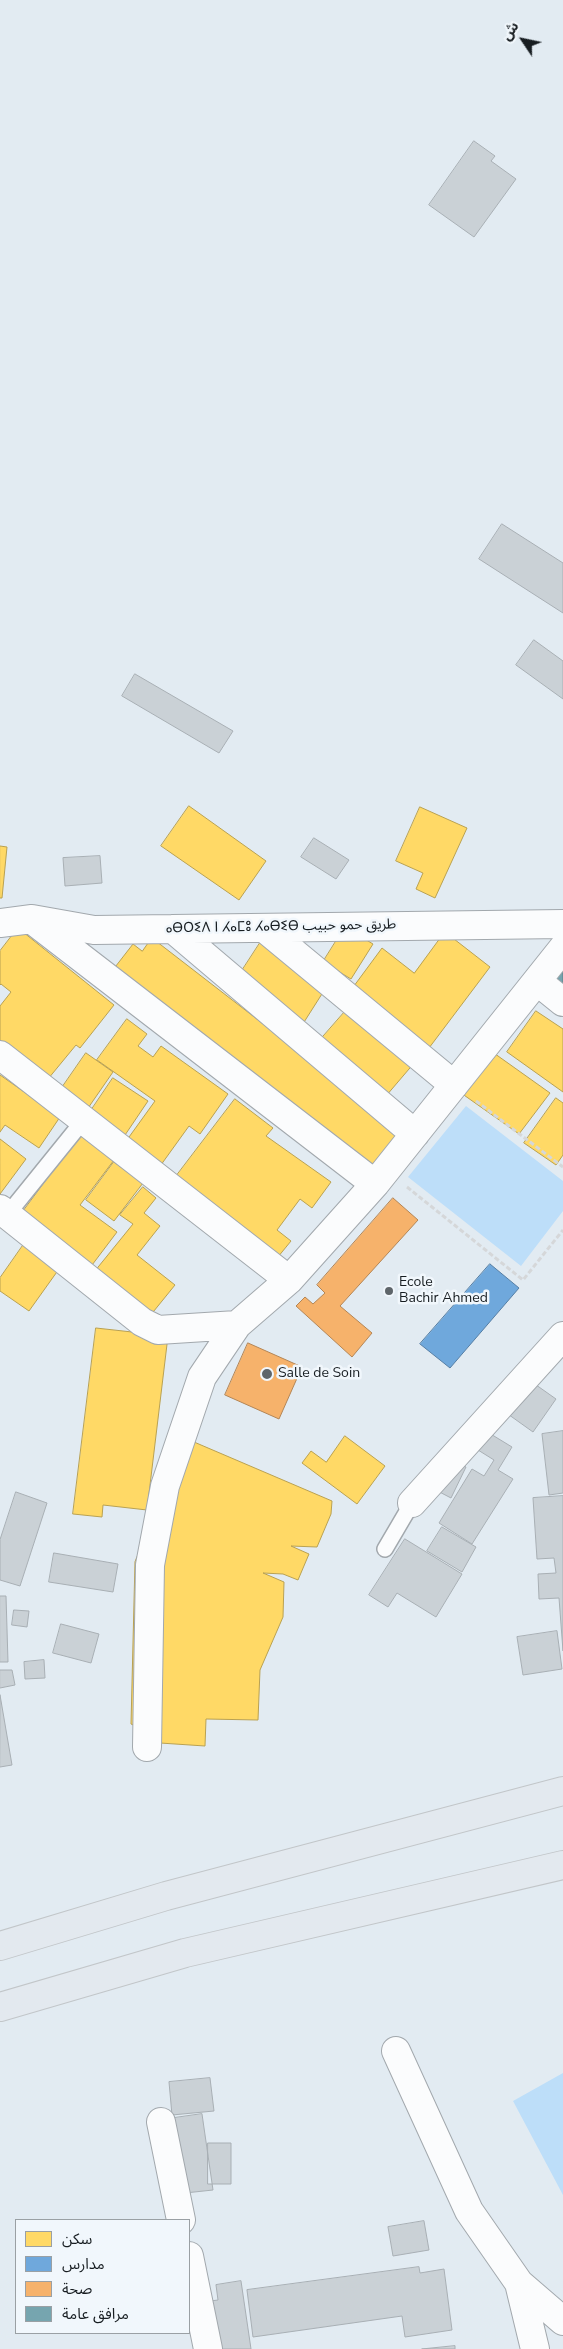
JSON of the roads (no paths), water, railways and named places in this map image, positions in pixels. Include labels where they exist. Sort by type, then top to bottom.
[{"type":"highway","points":[[0,1946],[166,1896],[563,1791]]},
{"type":"highway","points":[[0,2007],[184,1953],[563,1865]]},
{"type":"street","name":"ⴰⴱⵔⵉⴷ ⵏ ⵃⴰⵎⵓ ⵃⴰⴱⵉⴱ طريق حمو حبيب","points":[[0,923],[32,919],[94,930],[563,924]]},
{"type":"street","points":[[32,919],[381,1177]]},
{"type":"street","points":[[264,928],[454,1085]]},
{"type":"street","points":[[172,929],[415,1134]]},
{"type":"street","points":[[147,1747],[150,1565],[165,1486],[202,1377],[237,1325],[288,1280],[381,1177],[563,948]]},
{"type":"street","points":[[537,981],[563,1002]]},
{"type":"street","points":[[0,1055],[82,1121],[288,1280]]},
{"type":"street","points":[[4,1212],[142,1322],[158,1330],[237,1325]]},
{"type":"street","points":[[412,1503],[563,1336]]},
{"type":"street","points":[[396,2051],[469,2211],[519,2283],[563,2321]]},
{"type":"street","points":[[162,2122],[181,2219]]},
{"type":"street","points":[[190,2261],[208,2349]]},
{"type":"street","points":[[519,2283],[535,2349]]},
{"type":"lane","points":[[4,1212],[82,1121]]},
{"type":"lane","points":[[385,1549],[412,1503]]},
{"type":"place","name":"Ecole Bachir Ahmed","points":[[389,1291]]},
{"type":"place","name":"Salle de Soin","points":[[267,1374]]}]
